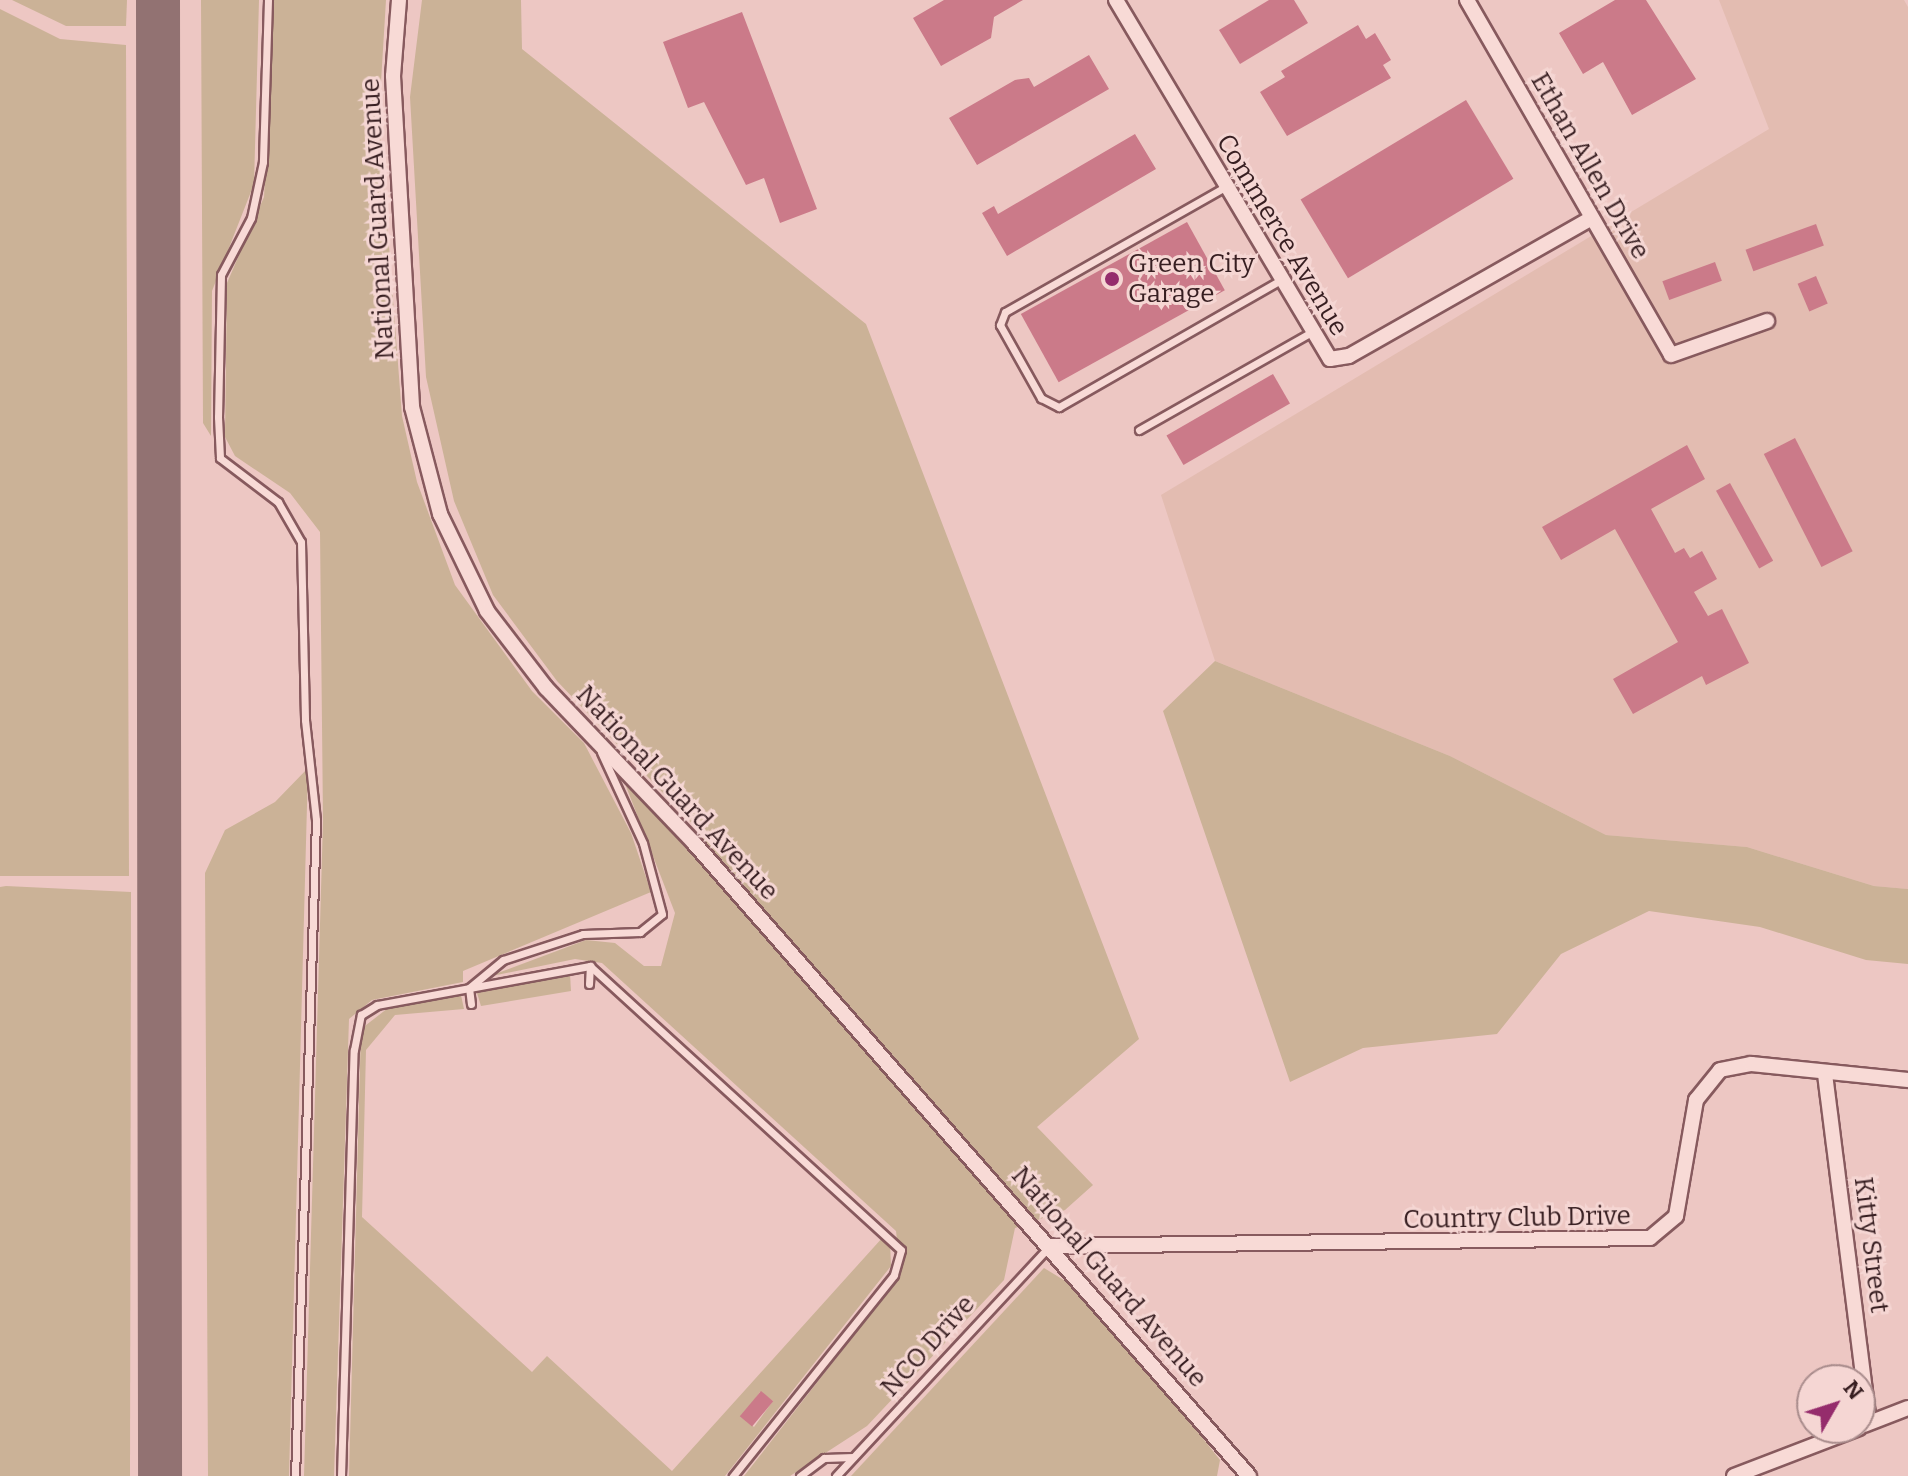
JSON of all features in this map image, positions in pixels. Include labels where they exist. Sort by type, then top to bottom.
[{"type":"street","name":"National Guard Avenue","points":[[399,0],[393,76],[421,456],[487,611],[593,735],[1051,1246],[1249,1476]]},
{"type":"street","name":"Commerce Avenue","points":[[1116,0],[1326,357],[1344,358],[1592,218]]},
{"type":"street","name":"Ethan Allen Drive","points":[[1467,0],[1671,355],[1767,321]]},
{"type":"street","name":"Country Club Drive","points":[[1051,1246],[1650,1238],[1676,1216],[1706,1082],[1735,1065],[1908,1080]]},
{"type":"street","name":"Kitty Street","points":[[1825,1074],[1856,1364]]},
{"type":"street","points":[[1876,1420],[1908,1408]]},
{"type":"street","points":[[1734,1476],[1815,1444]]},
{"type":"lane","points":[[268,0],[263,162],[251,218],[221,275],[218,417],[220,458],[278,502],[301,542],[305,720],[316,820],[295,1476]]},
{"type":"lane","points":[[1225,187],[1005,312],[1000,325],[1041,398],[1059,407],[1279,281]]},
{"type":"lane","points":[[1139,430],[1310,333]]},
{"type":"lane","points":[[469,988],[531,950],[583,934],[640,932],[662,914],[643,843],[593,735]]},
{"type":"lane","points":[[341,1476],[355,1030],[377,1005],[590,966]]},
{"type":"lane","points":[[589,984],[590,966]]},
{"type":"lane","points":[[590,966],[901,1250],[894,1275],[733,1476]]},
{"type":"lane","points":[[469,988],[471,1004]]},
{"type":"lane","name":"NCO Drive","points":[[836,1476],[1051,1246]]},
{"type":"lane","points":[[800,1476],[824,1458],[853,1457]]},
{"type":"shaded area","points":[[12,0],[127,0],[126,26],[66,26]]},
{"type":"shaded area","points":[[201,0],[259,0],[254,184],[212,291],[211,436],[203,423]]},
{"type":"shaded area","points":[[274,0],[386,0],[379,115],[402,416],[417,482],[455,585],[532,691],[584,743],[631,833],[651,892],[463,971],[463,982],[372,1000],[349,1019],[334,1476],[304,1476],[323,821],[320,532],[290,493],[235,456],[225,437],[227,283],[264,197]]},
{"type":"shaded area","points":[[422,0],[521,0],[522,49],[866,324],[1139,1039],[1037,1127],[1093,1185],[1065,1210],[1015,1228],[1004,1280],[867,1426],[790,1476],[744,1476],[901,1275],[896,1231],[602,963],[575,959],[487,977],[586,940],[615,943],[644,966],[661,966],[675,913],[624,781],[697,858],[700,832],[557,681],[493,595],[454,501],[426,377],[410,97]]},
{"type":"shaded area","points":[[1719,0],[1904,0],[1908,7],[1908,889],[1874,886],[1747,847],[1606,835],[1450,756],[1215,661],[1161,495],[1769,129]]},
{"type":"shaded area","points":[[0,9],[60,39],[126,45],[129,876],[0,876]]},
{"type":"shaded area","points":[[1215,661],[1450,756],[1606,835],[1747,847],[1874,886],[1908,889],[1908,964],[1866,960],[1760,927],[1649,911],[1561,954],[1497,1034],[1363,1048],[1290,1082],[1163,711]]},
{"type":"shaded area","points":[[308,768],[289,1476],[208,1476],[205,873],[225,830],[275,802]]},
{"type":"shaded area","points":[[0,887],[131,892],[130,1476],[0,1476]]},
{"type":"shaded area","points":[[570,974],[571,991],[481,1006],[477,993]]},
{"type":"shaded area","points":[[461,995],[464,1009],[395,1015],[366,1050],[362,1217],[532,1372],[547,1356],[672,1471],[883,1237],[890,1242],[891,1266],[725,1476],[349,1476],[361,1029],[388,1008]],"holes":[[[760,1392],[773,1401],[754,1427],[742,1417]]]},
{"type":"shaded area","points":[[1044,1268],[1067,1282],[1201,1436],[1220,1460],[1217,1476],[851,1476]]},
{"type":"building","points":[[944,0],[1023,0],[994,17],[991,38],[941,66],[913,18]]},
{"type":"building","points":[[1269,0],[1294,0],[1308,23],[1240,64],[1219,30]]},
{"type":"building","points":[[1615,0],[1646,0],[1696,79],[1632,115],[1603,62],[1583,74],[1559,33]]},
{"type":"building","points":[[742,12],[817,209],[780,223],[764,178],[746,185],[704,102],[688,108],[663,42]]},
{"type":"building","points":[[1358,25],[1366,39],[1375,33],[1391,60],[1383,65],[1391,78],[1287,136],[1260,92],[1285,77],[1281,71]]},
{"type":"building","points":[[1089,55],[1109,89],[977,165],[949,118],[1015,80],[1029,78],[1034,87]]},
{"type":"building","points":[[1466,100],[1513,179],[1348,278],[1301,199]]},
{"type":"building","points":[[1135,134],[1156,169],[1007,256],[982,213],[994,206],[998,214]]},
{"type":"building","points":[[1187,222],[1225,290],[1059,382],[1021,314]]},
{"type":"building","points":[[1816,224],[1824,246],[1753,271],[1746,250]]},
{"type":"building","points":[[1715,262],[1722,281],[1669,300],[1662,281]]},
{"type":"building","points":[[1816,276],[1828,304],[1809,311],[1798,284]]},
{"type":"building","points":[[1273,374],[1290,403],[1183,465],[1166,436]]},
{"type":"building","points":[[1795,438],[1853,551],[1821,567],[1764,454]]},
{"type":"building","points":[[1687,445],[1705,479],[1651,509],[1675,553],[1684,548],[1690,558],[1702,551],[1717,579],[1694,592],[1708,616],[1722,609],[1749,663],[1706,685],[1702,676],[1633,714],[1613,679],[1678,642],[1615,529],[1561,560],[1542,527]]},
{"type":"building","points":[[1730,483],[1773,561],[1759,569],[1716,491]]},
{"type":"building","points":[[761,1391],[773,1401],[752,1427],[740,1416]]},
{"type":"taxiway","points":[[158,0],[160,1476]]},
{"type":"place","name":"Green City Garage","points":[[1112,279]]}]
